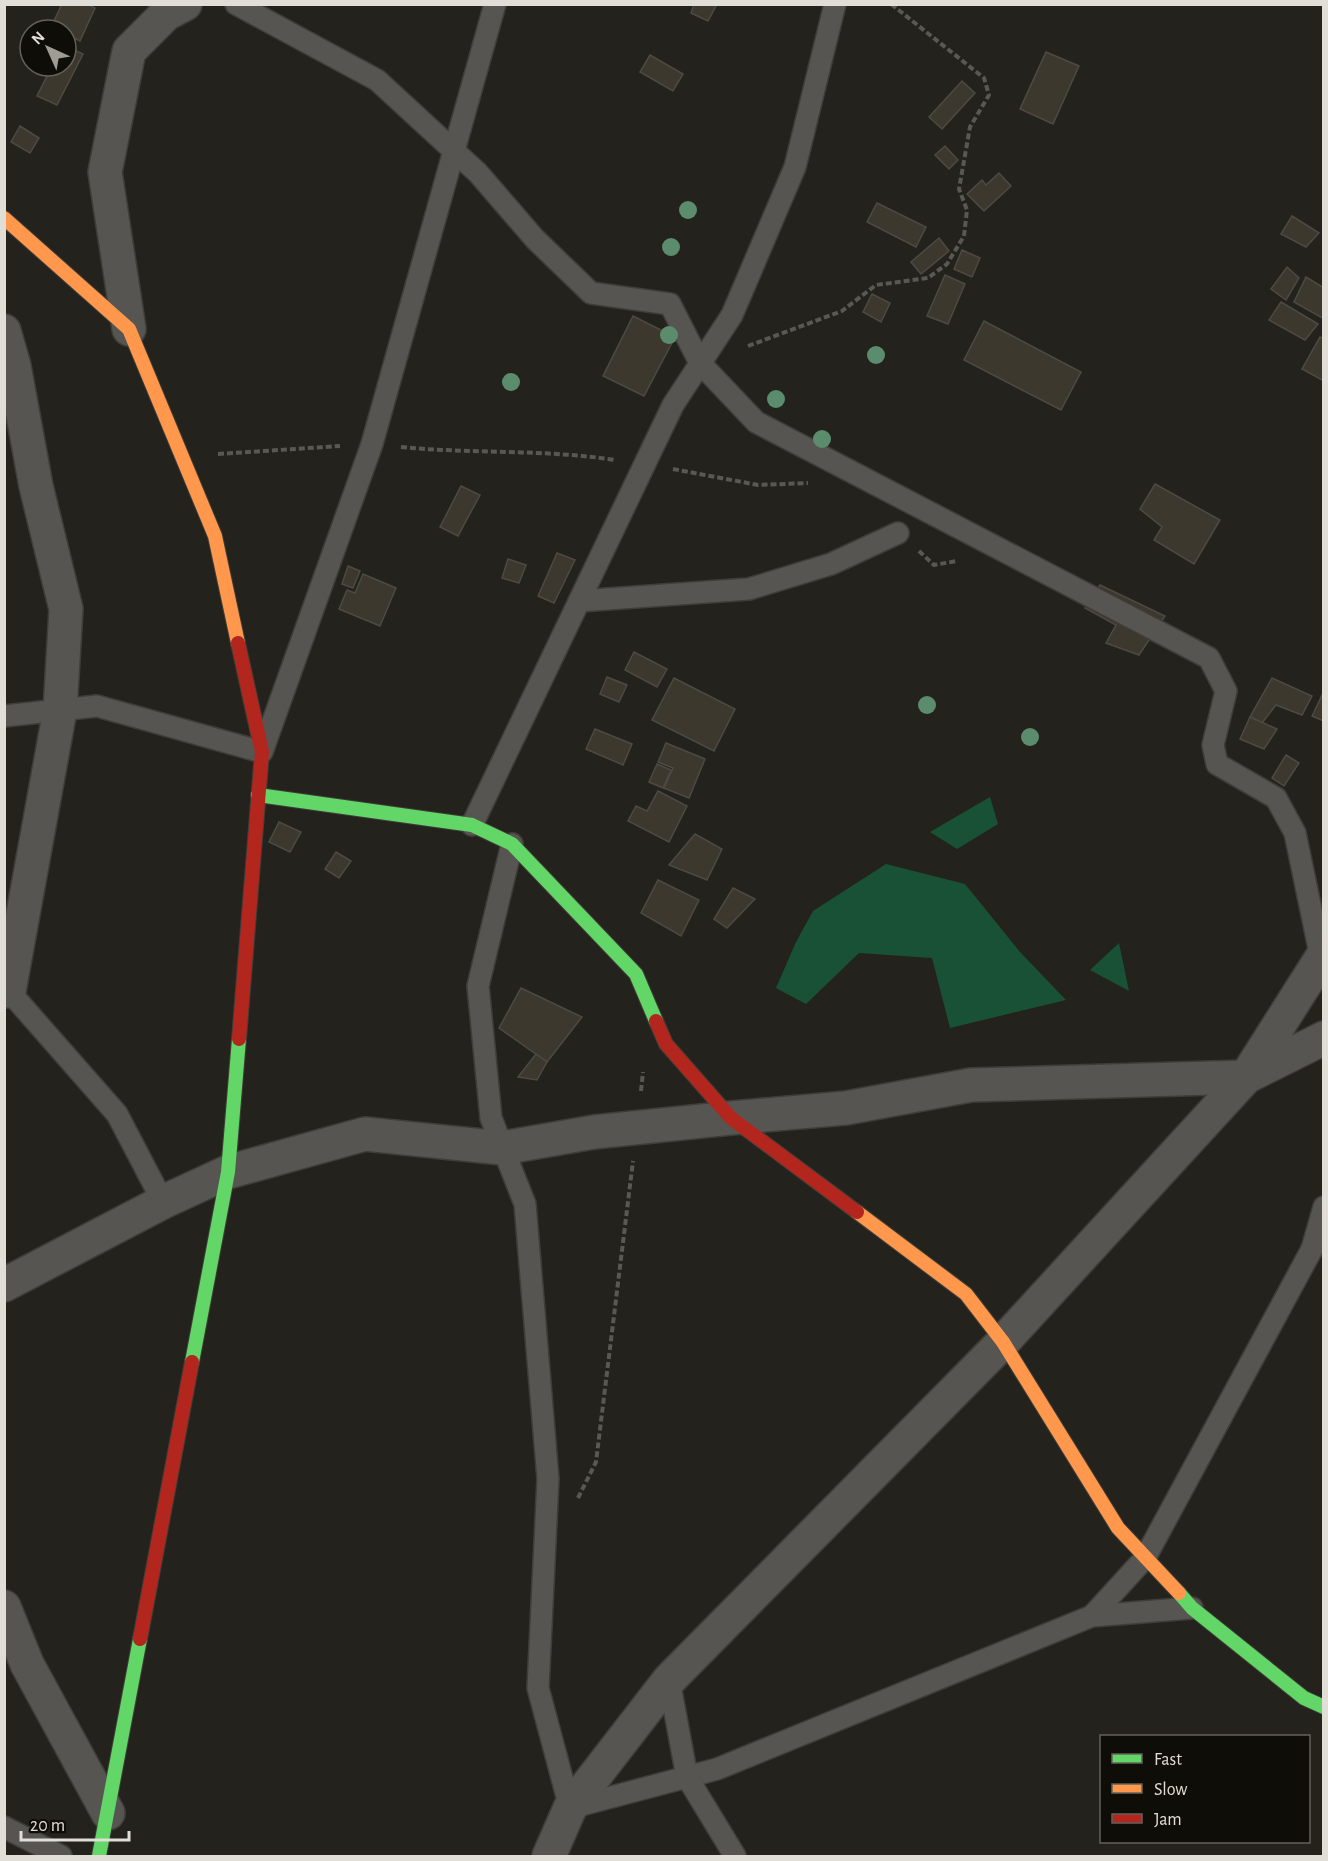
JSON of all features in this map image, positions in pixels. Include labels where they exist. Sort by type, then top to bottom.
[{"type":"street","points":[[99,1857],[228,1172],[262,752],[215,536],[129,329],[105,172],[129,51],[166,14],[185,4]]},
{"type":"street","points":[[4,218],[129,329]]},
{"type":"street","points":[[4,331],[14,366],[36,486],[66,609],[60,710],[6,987]]},
{"type":"street","points":[[258,795],[472,825],[512,844],[636,974],[666,1044],[731,1118],[966,1294],[1003,1342],[1118,1528],[1192,1608],[1304,1698],[1323,1707]]},
{"type":"street","points":[[549,1857],[570,1808],[669,1680],[1003,1342],[1246,1077],[1322,956]]},
{"type":"street","points":[[4,1286],[163,1202],[228,1172],[365,1134],[502,1148],[594,1132],[846,1108],[971,1085],[1246,1077],[1323,1038]]},
{"type":"street","points":[[4,1606],[27,1664],[108,1812]]},
{"type":"lane","points":[[236,4],[376,80],[478,173],[535,239],[591,292],[670,304],[700,363],[756,422],[1209,658],[1226,691],[1213,745],[1217,764],[1276,798],[1295,833],[1322,956]]},
{"type":"lane","points":[[4,716],[97,706],[262,752],[372,444],[495,4]]},
{"type":"lane","points":[[472,825],[673,405],[732,315],[795,167],[835,4]]},
{"type":"lane","points":[[579,601],[749,589],[831,564],[898,533]]},
{"type":"lane","points":[[512,844],[478,986],[491,1118],[525,1204],[548,1479],[538,1688],[570,1808],[717,1769],[1092,1616],[1192,1608]]},
{"type":"lane","points":[[6,987],[117,1114],[163,1202]]},
{"type":"lane","points":[[1092,1616],[1145,1558],[1312,1249],[1323,1207]]},
{"type":"lane","points":[[669,1680],[687,1777],[735,1857]]},
{"type":"lane","points":[[4,1827],[61,1857]]},
{"type":"path","points":[[700,363],[842,311],[876,285],[928,278],[947,264],[964,236],[968,210],[959,189],[970,128],[989,95],[984,78],[891,4]]},
{"type":"path","points":[[575,1504],[596,1462],[644,1069]]},
{"type":"green space","points":[[990,797],[998,824],[957,849],[930,832]]},
{"type":"green space","points":[[886,864],[965,884],[1020,952],[1066,1000],[950,1028],[932,958],[859,953],[806,1004],[776,988],[796,942],[813,911]]},
{"type":"green space","points":[[1119,943],[1129,991],[1090,970]]},
{"type":"building","points":[[62,4],[87,4],[95,8],[80,41],[78,40],[78,18],[55,18]]},
{"type":"building","points":[[694,4],[717,4],[708,21],[691,13]]},
{"type":"building","points":[[78,52],[83,54],[78,64]]},
{"type":"building","points":[[1046,52],[1079,66],[1053,124],[1020,109]]},
{"type":"building","points":[[650,55],[683,74],[673,91],[640,72]]},
{"type":"building","points":[[46,78],[71,78],[57,105],[37,96]]},
{"type":"building","points":[[962,81],[975,93],[942,129],[929,117]]},
{"type":"building","points":[[20,126],[39,138],[30,153],[11,142]]},
{"type":"building","points":[[945,146],[958,160],[949,169],[935,155]]},
{"type":"building","points":[[999,173],[1011,186],[984,211],[967,194],[982,180],[986,185]]},
{"type":"building","points":[[877,203],[926,227],[916,247],[867,222]]},
{"type":"building","points":[[1292,216],[1319,233],[1306,247],[1281,234]]},
{"type":"building","points":[[939,238],[949,251],[921,274],[911,262]]},
{"type":"building","points":[[962,250],[980,258],[972,277],[954,269]]},
{"type":"building","points":[[1287,267],[1299,278],[1286,300],[1271,289]]},
{"type":"building","points":[[945,275],[965,284],[948,324],[927,316]]},
{"type":"building","points":[[1306,277],[1324,288],[1324,319],[1294,302]]},
{"type":"building","points":[[872,294],[890,303],[881,322],[863,312]]},
{"type":"building","points":[[1281,302],[1318,324],[1305,340],[1269,320]]},
{"type":"building","points":[[633,316],[675,337],[644,396],[603,376]]},
{"type":"building","points":[[984,321],[1081,372],[1061,410],[964,360]]},
{"type":"building","points":[[1320,337],[1324,339],[1324,381],[1302,369]]},
{"type":"building","points":[[1155,484],[1220,520],[1194,564],[1154,540],[1162,527],[1140,509]]},
{"type":"building","points":[[461,486],[480,495],[458,536],[440,527]]},
{"type":"building","points":[[557,553],[575,560],[554,603],[538,596]]},
{"type":"building","points":[[508,559],[526,565],[519,583],[502,578]]},
{"type":"building","points":[[348,566],[360,571],[353,588],[342,584]]},
{"type":"building","points":[[363,574],[396,588],[380,626],[339,609],[347,590],[355,593]]},
{"type":"building","points":[[1100,585],[1165,616],[1139,655],[1106,643],[1116,625],[1085,608]]},
{"type":"building","points":[[634,652],[667,669],[657,687],[625,670]]},
{"type":"building","points":[[607,677],[627,685],[619,702],[600,694]]},
{"type":"building","points":[[674,678],[735,709],[714,751],[652,720]]},
{"type":"building","points":[[1272,678],[1312,696],[1302,715],[1276,705],[1262,723],[1250,717]]},
{"type":"building","points":[[1324,691],[1324,721],[1312,716]]},
{"type":"building","points":[[1250,717],[1277,729],[1264,749],[1240,739]]},
{"type":"building","points":[[595,729],[632,744],[623,765],[586,749]]},
{"type":"building","points":[[666,743],[705,759],[689,798],[664,788],[673,768],[658,762]]},
{"type":"building","points":[[1286,755],[1299,763],[1284,786],[1272,778]]},
{"type":"building","points":[[657,764],[671,770],[663,788],[649,782]]},
{"type":"building","points":[[658,791],[687,806],[669,842],[628,821],[636,806],[647,811]]},
{"type":"building","points":[[279,822],[301,832],[290,852],[269,842]]},
{"type":"building","points":[[695,834],[722,849],[707,880],[669,865]]},
{"type":"building","points":[[336,852],[351,861],[339,878],[325,869]]},
{"type":"building","points":[[658,880],[699,900],[681,936],[641,913]]},
{"type":"building","points":[[733,888],[755,899],[727,928],[714,919]]},
{"type":"building","points":[[521,988],[582,1017],[547,1062],[499,1028]]},
{"type":"building","points":[[536,1054],[547,1062],[537,1080],[518,1077]]},
{"type":"traffic: fast","points":[[258,795],[472,825],[512,844],[636,974],[656,1021]]},
{"type":"traffic: fast","points":[[192,1362],[228,1172],[239,1039]]},
{"type":"traffic: fast","points":[[1179,1593],[1192,1608],[1304,1698],[1324,1707]]},
{"type":"traffic: fast","points":[[99,1856],[140,1639]]},
{"type":"traffic: slow","points":[[4,218],[129,329],[215,536],[238,643]]},
{"type":"traffic: slow","points":[[857,1212],[966,1294],[1003,1342],[1118,1528],[1179,1593]]},
{"type":"traffic: jam","points":[[238,643],[262,752],[239,1039]]},
{"type":"traffic: jam","points":[[656,1021],[666,1044],[731,1118],[857,1212]]},
{"type":"traffic: jam","points":[[140,1639],[192,1362]]}]
